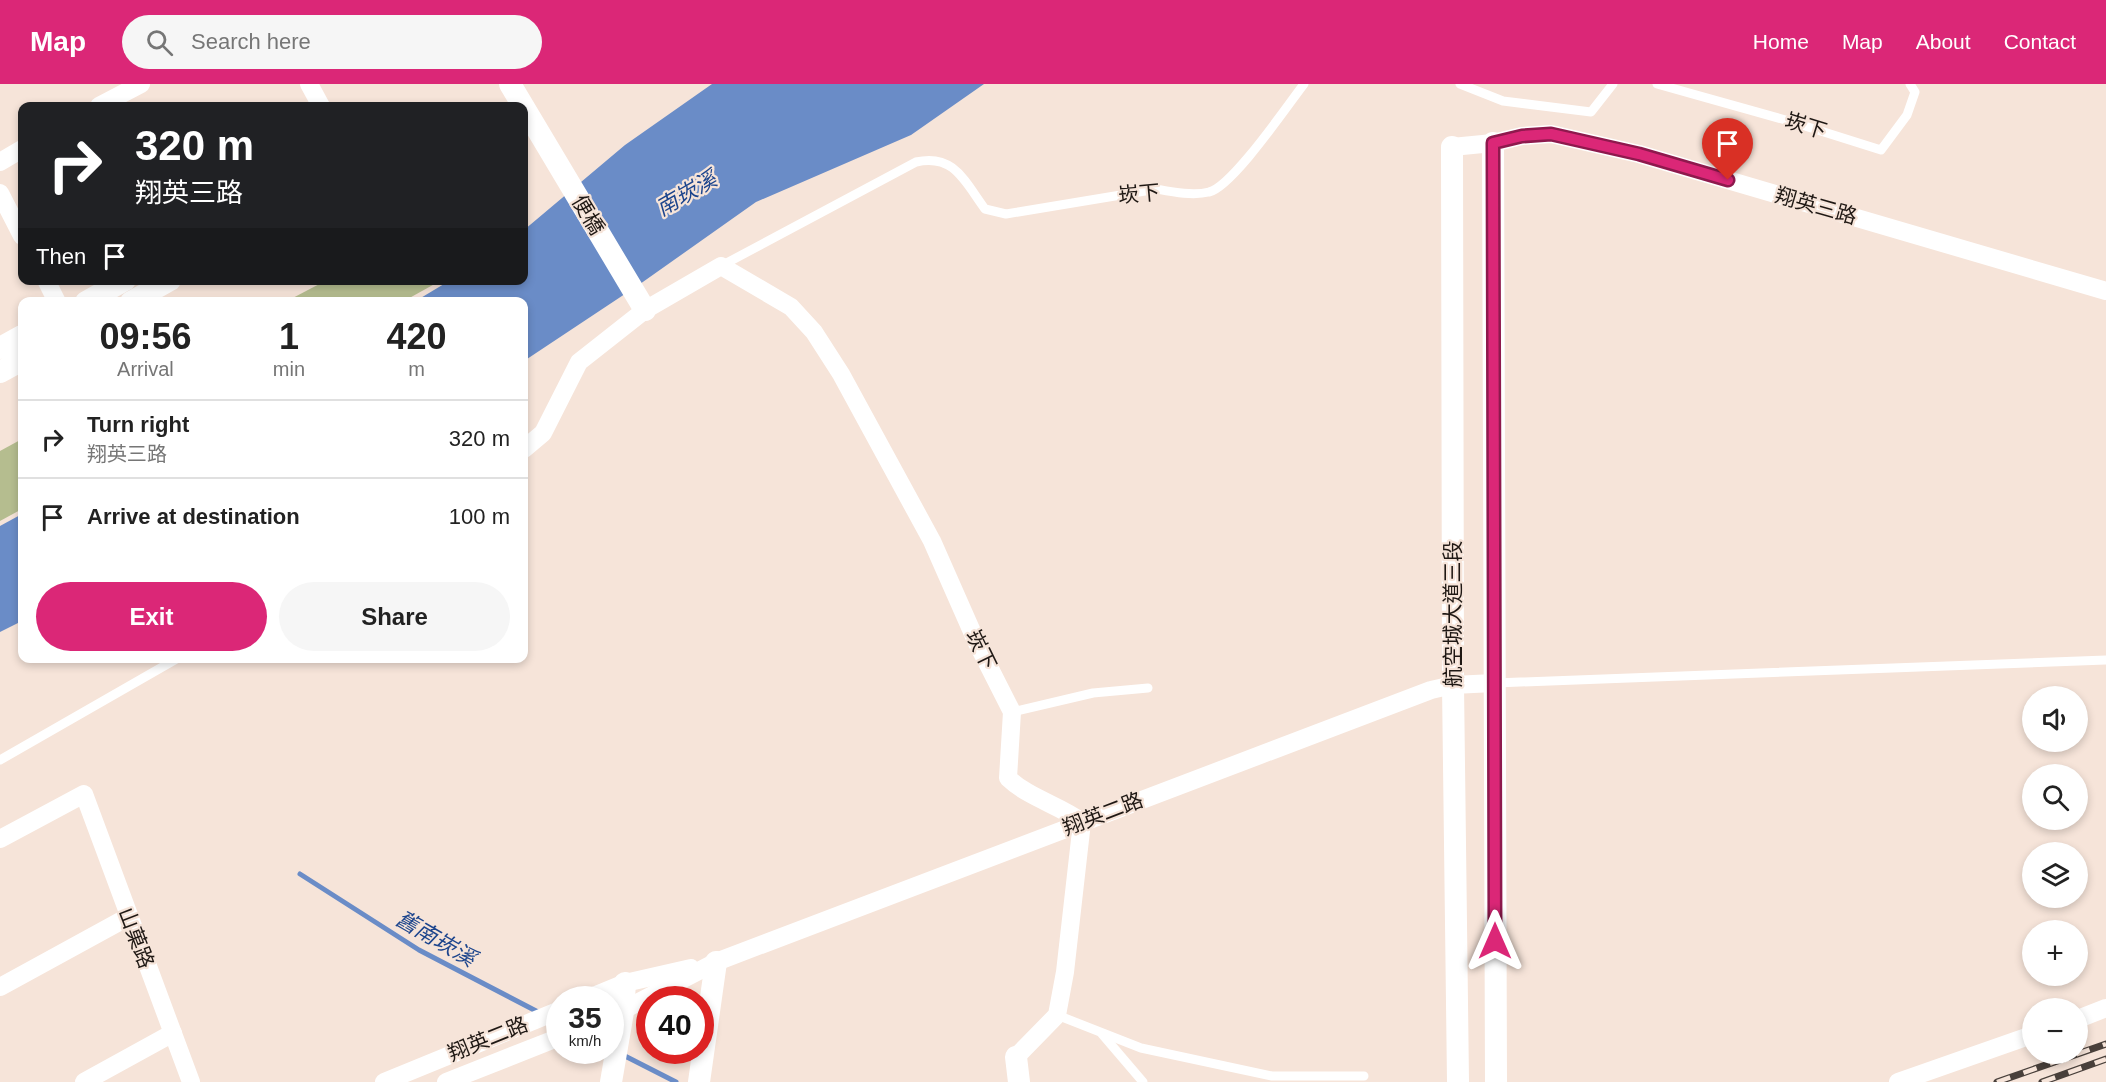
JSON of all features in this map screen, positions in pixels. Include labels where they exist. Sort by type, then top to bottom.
[{"type":"street","points":[[309,84],[319,102]]},
{"type":"street","name":"便橋","points":[[510,84],[521,102]]},
{"type":"street","points":[[105,102],[130,86]]},
{"type":"street","name":"便橋","points":[[528,115],[640,302]]},
{"type":"street","name":"翔英三路","points":[[1452,147],[1551,134],[1639,154],[2106,291]]},
{"type":"street","name":"航空城大道三段","points":[[1493,143],[1496,1082]]},
{"type":"street","name":"航空城大道三段","points":[[1452,147],[1453,685],[1458,1082]]},
{"type":"street","points":[[0,162],[18,151]]},
{"type":"street","points":[[0,193],[18,228]]},
{"type":"street","name":"崁下","points":[[528,445],[543,433],[579,362],[640,302],[722,266],[791,307],[814,332],[841,374],[932,541],[977,643],[1012,712]]},
{"type":"street","points":[[95,297],[115,285]]},
{"type":"street","points":[[140,297],[161,285]]},
{"type":"street","points":[[0,348],[18,338]]},
{"type":"street","points":[[0,372],[18,362]]},
{"type":"street","name":"翔英二路","points":[[624,1010],[716,962],[1431,690],[1453,685],[1494,683]]},
{"type":"street","points":[[1012,712],[1008,778],[1017,787],[1067,811],[1082,822],[1065,972],[1057,1015],[1016,1057],[1019,1082]]},
{"type":"street","name":"山菓路","points":[[0,839],[84,794],[191,1082]]},
{"type":"street","points":[[0,987],[128,917]]},
{"type":"street","points":[[699,1082],[716,962]]},
{"type":"street","name":"翔英二路","points":[[618,986],[716,962]]},
{"type":"street","points":[[624,987],[625,983]]},
{"type":"street","points":[[2088,1015],[2106,1008]]},
{"type":"street","name":"翔英二路","points":[[384,1082],[546,1016]]},
{"type":"street","points":[[84,1082],[173,1033]]},
{"type":"street","points":[[1898,1082],[2022,1039]]},
{"type":"street","name":"翔英二路","points":[[446,1082],[546,1043]]},
{"type":"street","points":[[611,1082],[613,1064]]},
{"type":"lane","name":"崁下","points":[[722,266],[916,162],[929,159],[949,164],[959,173],[985,208],[1006,214],[1157,189],[1176,193],[1210,192],[1232,177],[1304,84]]},
{"type":"lane","points":[[1460,84],[1503,101],[1591,112],[1613,84]]},
{"type":"lane","name":"崁下","points":[[1657,84],[1789,121],[1881,150],[1907,116],[1915,92],[1910,84]]},
{"type":"lane","points":[[1494,683],[2106,660]]},
{"type":"lane","points":[[0,760],[169,663]]},
{"type":"lane","points":[[1012,712],[1093,693],[1148,688]]},
{"type":"lane","points":[[1057,1015],[1141,1048],[1272,1076],[1364,1077]]},
{"type":"lane","points":[[1100,1032],[1143,1082]]},
{"type":"green space","points":[[317,285],[433,285],[411,297],[295,297]]},
{"type":"green space","points":[[18,441],[18,511],[0,521],[0,451]]},
{"type":"water","name":"南崁溪","points":[[712,84],[984,84],[911,135],[756,202],[640,284],[528,358],[528,297],[422,297],[442,285],[528,285],[528,227],[625,145]]},
{"type":"water","points":[[18,516],[18,623],[0,632],[0,526]]},
{"type":"waterway","name":"舊南崁溪","points":[[300,874],[419,950],[540,1013]]},
{"type":"waterway","name":"舊南崁溪","points":[[624,1056],[676,1082]]},
{"type":"railway","points":[[1997,1082],[2106,1044]]},
{"type":"railway","points":[[2042,1082],[2106,1059]]},
{"type":"route","points":[[1495,941],[1493,143],[1522,136],[1551,134],[1639,154],[1728,180]]}]
